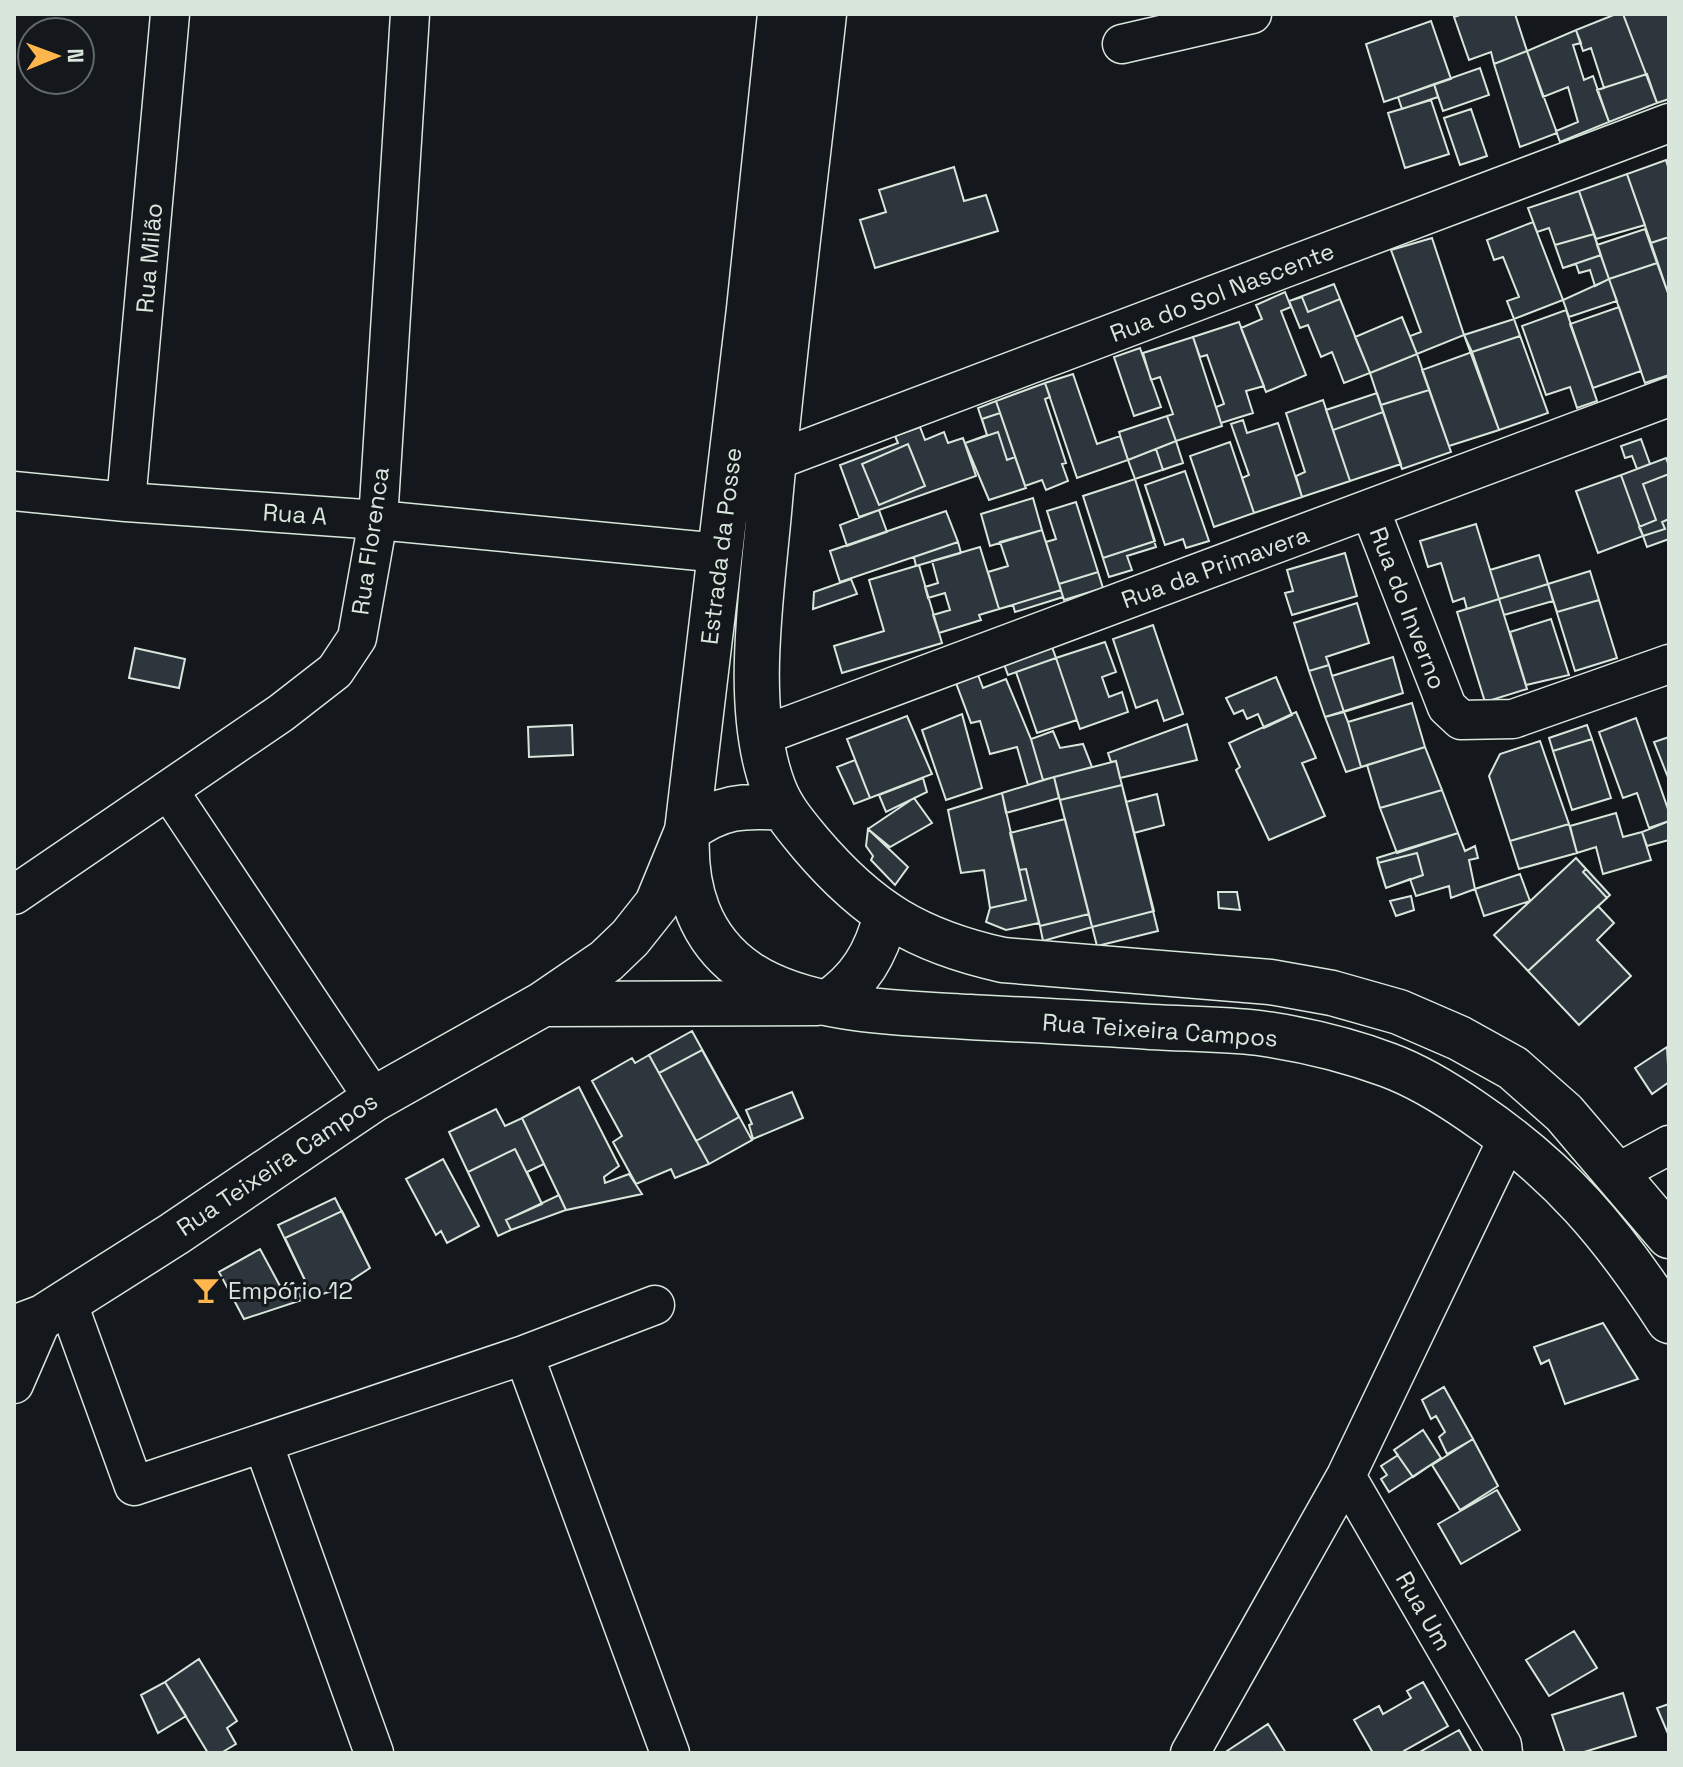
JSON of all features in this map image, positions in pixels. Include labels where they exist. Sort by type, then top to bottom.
[{"type":"main road","name":"Estrada da Posse","points":[[780,14],[685,864],[692,899],[707,931],[726,955],[748,973],[775,986],[827,1003]]},
{"type":"main road","name":"Estrada da Posse","points":[[783,808],[773,789],[761,736],[757,690],[759,630],[774,461],[824,14]]},
{"type":"main road","points":[[687,831],[706,816],[734,807],[783,808],[832,869],[886,915],[920,935],[960,951],[1003,960],[1270,982],[1332,993],[1399,1012],[1459,1038],[1513,1068],[1564,1113],[1669,1236]]},
{"type":"main road","name":"Rua Teixeira Campos","points":[[41,1315],[174,1234],[374,1099],[543,1004],[606,961],[630,938],[657,904],[687,831]]},
{"type":"main road","points":[[827,1003],[859,977],[880,939],[886,915]]},
{"type":"main road","name":"Rua Teixeira Campos","points":[[543,1004],[827,1003],[907,1013],[1260,1033],[1390,1065],[1450,1097],[1509,1136],[1565,1185],[1612,1237],[1669,1321]]},
{"type":"street","name":"Rua Milão","points":[[126,502],[170,14]]},
{"type":"street","name":"Rua Florenca","points":[[14,895],[281,713],[335,671],[357,638],[378,520],[410,14]]},
{"type":"street","points":[[1122,44],[1252,14]]},
{"type":"street","name":"Rua do Sol Nascente","points":[[774,461],[1669,123]]},
{"type":"street","name":"Rua da Primavera","points":[[761,736],[1669,397]]},
{"type":"street","name":"Rua A","points":[[14,491],[378,520],[720,553]]},
{"type":"street","name":"Rua do Inverno","points":[[1370,509],[1447,707],[1461,720],[1513,719],[1669,664]]},
{"type":"street","points":[[169,791],[374,1099]]},
{"type":"street","points":[[1190,1753],[1346,1476],[1509,1136]]},
{"type":"street","points":[[1617,1173],[1669,1145]]},
{"type":"street","points":[[41,1315],[134,1486],[524,1355],[655,1305]]},
{"type":"street","points":[[14,1384],[41,1315]]},
{"type":"street","points":[[524,1355],[670,1753]]},
{"type":"street","points":[[263,1443],[374,1753]]},
{"type":"street","name":"Rua Um","points":[[1346,1476],[1502,1749]]},
{"type":"building","points":[[1463,14],[1515,14],[1527,51],[1494,64],[1491,52],[1469,60],[1454,17]]},
{"type":"building","points":[[1623,14],[1657,103],[1609,122],[1597,90],[1604,88],[1591,48],[1583,51],[1576,30]]},
{"type":"building","points":[[1623,14],[1669,14],[1669,99],[1657,103]]},
{"type":"building","points":[[1431,21],[1451,79],[1384,102],[1366,44]]},
{"type":"building","points":[[1576,30],[1581,43],[1573,45],[1584,80],[1593,76],[1609,122],[1560,142],[1556,131],[1578,122],[1568,87],[1543,97],[1527,51]]},
{"type":"building","points":[[1527,51],[1557,133],[1520,147],[1494,64]]},
{"type":"building","points":[[1480,68],[1489,95],[1443,111],[1434,84]]},
{"type":"building","points":[[1647,74],[1657,103],[1609,122],[1597,90]]},
{"type":"building","points":[[1434,84],[1438,97],[1402,109],[1398,97]]},
{"type":"building","points":[[1431,100],[1449,154],[1405,168],[1388,113]]},
{"type":"building","points":[[1471,109],[1487,156],[1460,165],[1444,118]]},
{"type":"building","points":[[1666,160],[1669,170],[1669,237],[1651,243],[1627,174]]},
{"type":"building","points":[[954,167],[964,201],[986,195],[998,231],[875,268],[860,220],[886,212],[879,190]]},
{"type":"building","points":[[1627,174],[1645,225],[1596,239],[1579,191]]},
{"type":"building","points":[[1579,191],[1609,279],[1595,286],[1590,270],[1579,273],[1576,264],[1563,268],[1549,228],[1537,232],[1528,208]]},
{"type":"building","points":[[1533,222],[1563,300],[1514,319],[1507,301],[1519,297],[1503,257],[1494,260],[1487,240]]},
{"type":"building","points":[[1645,229],[1657,263],[1609,279],[1597,245]]},
{"type":"building","points":[[1594,234],[1601,255],[1563,268],[1555,245]]},
{"type":"building","points":[[1669,237],[1669,296],[1651,243]]},
{"type":"building","points":[[1669,237],[1669,296],[1651,243]]},
{"type":"building","points":[[1432,238],[1464,335],[1417,354],[1410,336],[1421,332],[1391,250]]},
{"type":"building","points":[[1657,263],[1669,296],[1669,375],[1645,383],[1609,279]]},
{"type":"building","points":[[1609,279],[1617,301],[1569,317],[1563,300]]},
{"type":"building","points":[[1334,284],[1370,373],[1344,383],[1332,352],[1321,357],[1308,325],[1300,328],[1289,301]]},
{"type":"building","points":[[1285,292],[1291,307],[1281,311],[1306,375],[1266,392],[1241,328],[1262,319],[1256,305]]},
{"type":"building","points":[[1302,297],[1308,312],[1340,299],[1370,373],[1344,383],[1332,352],[1321,357],[1308,325],[1300,328],[1289,301]]},
{"type":"building","points":[[1619,307],[1641,371],[1593,388],[1570,324]]},
{"type":"building","points":[[1566,310],[1597,401],[1577,408],[1570,387],[1546,395],[1522,326]]},
{"type":"building","points":[[1402,317],[1417,354],[1370,373],[1355,337]]},
{"type":"building","points":[[1514,319],[1520,336],[1472,352],[1464,335]]},
{"type":"building","points":[[1514,319],[1548,413],[1499,430],[1464,335]]},
{"type":"building","points":[[1239,322],[1264,386],[1246,391],[1253,413],[1221,423],[1216,407],[1224,404],[1207,355],[1200,357],[1193,337]]},
{"type":"building","points":[[1193,337],[1222,426],[1176,441],[1167,416],[1173,414],[1160,377],[1151,380],[1143,353]]},
{"type":"building","points":[[1140,348],[1161,407],[1134,416],[1114,357]]},
{"type":"building","points":[[1472,352],[1499,430],[1449,446],[1422,370]]},
{"type":"building","points":[[1417,354],[1451,452],[1402,469],[1370,373]]},
{"type":"building","points":[[1073,374],[1097,444],[1120,436],[1128,460],[1077,478],[1045,383]]},
{"type":"building","points":[[1045,383],[1050,397],[1045,399],[1066,463],[1062,464],[1068,481],[1046,490],[1042,480],[1025,486],[996,401]]},
{"type":"building","points":[[1429,390],[1451,452],[1402,469],[1381,405]]},
{"type":"building","points":[[1377,393],[1401,464],[1350,481],[1326,410]]},
{"type":"building","points":[[1323,400],[1350,481],[1302,497],[1296,476],[1305,472],[1286,413]]},
{"type":"building","points":[[996,401],[1026,488],[989,500],[965,443],[987,435],[978,408]]},
{"type":"building","points":[[1383,412],[1401,464],[1350,481],[1333,430]]},
{"type":"building","points":[[1000,413],[1026,488],[989,500],[965,443],[987,435],[982,419]]},
{"type":"building","points":[[1167,416],[1176,441],[1128,460],[1119,432]]},
{"type":"building","points":[[1243,420],[1247,433],[1278,423],[1302,497],[1254,513],[1242,478],[1249,475],[1231,424]]},
{"type":"building","points":[[920,427],[925,440],[944,432],[948,443],[963,438],[976,476],[859,517],[840,465],[898,443],[895,436]]},
{"type":"building","points":[[998,432],[1007,460],[1015,457],[1026,488],[989,500],[965,443]]},
{"type":"building","points":[[1641,439],[1650,464],[1637,469],[1632,456],[1625,458],[1621,446]]},
{"type":"building","points":[[1176,441],[1183,463],[1135,479],[1128,460]]},
{"type":"building","points":[[1176,441],[1183,463],[1163,470],[1156,449]]},
{"type":"building","points":[[1230,442],[1254,513],[1214,527],[1190,456]]},
{"type":"building","points":[[908,444],[925,486],[879,505],[862,464]]},
{"type":"building","points":[[1666,458],[1669,466],[1669,539],[1647,547],[1621,475]]},
{"type":"building","points":[[1185,471],[1209,541],[1186,548],[1183,539],[1165,545],[1145,485]]},
{"type":"building","points":[[1669,474],[1669,519],[1662,522],[1665,529],[1643,536],[1639,527],[1656,520],[1643,484]]},
{"type":"building","points":[[1621,475],[1643,536],[1598,553],[1576,491]]},
{"type":"building","points":[[1135,479],[1155,541],[1103,558],[1083,496]]},
{"type":"building","points":[[1135,479],[1156,547],[1127,556],[1132,570],[1109,577],[1083,496]]},
{"type":"building","points":[[1033,498],[1042,530],[990,546],[981,514]]},
{"type":"building","points":[[1076,502],[1098,572],[1059,584],[1046,542],[1056,539],[1047,511]]},
{"type":"building","points":[[879,510],[887,532],[847,546],[840,525]]},
{"type":"building","points":[[946,511],[958,542],[840,582],[830,551]]},
{"type":"building","points":[[1669,519],[1669,539],[1647,547],[1643,536],[1665,529],[1662,522]]},
{"type":"building","points":[[1476,524],[1499,599],[1467,609],[1464,598],[1453,602],[1441,563],[1428,567],[1420,541]]},
{"type":"building","points":[[1042,530],[1063,597],[1015,612],[1013,605],[999,609],[988,572],[1008,566],[1000,542]]},
{"type":"building","points":[[1042,530],[1061,590],[999,609],[988,572],[1008,566],[1000,542]]},
{"type":"building","points":[[958,542],[961,553],[916,566],[914,557]]},
{"type":"building","points":[[980,547],[999,609],[979,615],[981,620],[939,633],[933,615],[950,610],[945,593],[928,598],[925,587],[938,583],[932,561]]},
{"type":"building","points":[[1345,553],[1357,596],[1292,615],[1285,593],[1293,591],[1287,570]]},
{"type":"building","points":[[1539,555],[1548,584],[1499,599],[1490,570]]},
{"type":"building","points":[[919,565],[942,643],[842,673],[834,646],[884,631],[869,580]]},
{"type":"building","points":[[1590,571],[1599,600],[1557,612],[1548,584]]},
{"type":"building","points":[[1590,571],[1617,658],[1575,671],[1548,584]]},
{"type":"building","points":[[1098,572],[1103,588],[1064,600],[1059,584]]},
{"type":"building","points":[[851,579],[857,594],[813,609],[814,592]]},
{"type":"building","points":[[1548,584],[1553,601],[1504,615],[1499,599]]},
{"type":"building","points":[[1499,599],[1527,689],[1485,702],[1457,612]]},
{"type":"building","points":[[1357,603],[1369,643],[1326,657],[1329,665],[1309,671],[1294,623]]},
{"type":"building","points":[[1551,619],[1569,675],[1526,685],[1510,632]]},
{"type":"building","points":[[1153,625],[1183,714],[1164,721],[1157,700],[1136,708],[1113,639]]},
{"type":"building","points":[[1105,642],[1116,672],[1102,677],[1109,697],[1122,692],[1128,712],[1080,729],[1056,658]]},
{"type":"building","points":[[1052,647],[1056,658],[1008,675],[1004,664]]},
{"type":"building","points":[[135,648],[185,659],[179,688],[129,678]]},
{"type":"building","points":[[1393,657],[1403,693],[1344,712],[1332,676]]},
{"type":"building","points":[[1393,657],[1403,693],[1325,717],[1309,671],[1329,665],[1332,676]]},
{"type":"building","points":[[1056,658],[1077,720],[1037,733],[1016,672]]},
{"type":"building","points":[[978,675],[983,688],[1006,679],[1031,739],[1043,780],[1028,785],[1017,747],[990,754],[980,721],[971,723],[956,683]]},
{"type":"building","points":[[1276,677],[1292,715],[1264,728],[1258,714],[1247,719],[1243,710],[1234,714],[1226,698]]},
{"type":"building","points":[[1412,703],[1425,747],[1346,772],[1325,717],[1344,712],[1348,722]]},
{"type":"building","points":[[1412,703],[1425,747],[1361,767],[1348,722]]},
{"type":"building","points":[[1296,712],[1316,758],[1302,763],[1325,816],[1269,840],[1236,770],[1240,767],[1229,743]]},
{"type":"building","points":[[962,714],[982,788],[946,800],[922,730]]},
{"type":"building","points":[[907,716],[932,774],[870,798],[847,739]]},
{"type":"building","points":[[1636,718],[1669,812],[1669,821],[1649,828],[1637,793],[1623,798],[1599,732]]},
{"type":"building","points":[[1187,724],[1197,760],[1120,778],[1116,761],[1111,762],[1108,753]]},
{"type":"building","points":[[572,725],[573,755],[529,757],[528,727]]},
{"type":"building","points":[[1587,725],[1592,739],[1553,751],[1549,738]]},
{"type":"building","points":[[1053,731],[1060,748],[1083,744],[1092,767],[1043,780],[1031,739]]},
{"type":"building","points":[[1669,737],[1669,780],[1654,742]]},
{"type":"building","points":[[1592,739],[1611,798],[1572,810],[1553,751]]},
{"type":"building","points":[[1540,741],[1569,824],[1510,841],[1489,776],[1500,754]]},
{"type":"building","points":[[1425,747],[1442,790],[1380,808],[1367,765]]},
{"type":"building","points":[[855,760],[870,798],[854,804],[837,767]]},
{"type":"building","points":[[1116,761],[1158,931],[1097,946],[1054,777]]},
{"type":"building","points":[[1054,777],[1059,798],[1006,813],[1002,793]]},
{"type":"building","points":[[923,778],[927,792],[886,812],[879,795]]},
{"type":"building","points":[[1122,785],[1154,911],[1092,927],[1060,800]]},
{"type":"building","points":[[1442,790],[1458,833],[1397,853],[1380,808]]},
{"type":"building","points":[[1002,793],[1026,900],[990,908],[984,870],[961,873],[948,810]]},
{"type":"building","points":[[1157,794],[1164,825],[1134,833],[1126,802]]},
{"type":"building","points":[[914,798],[932,823],[890,847],[868,829]]},
{"type":"building","points":[[1616,813],[1623,837],[1642,832],[1651,860],[1603,874],[1596,847],[1577,853],[1570,826]]},
{"type":"building","points":[[1065,819],[1089,914],[1040,926],[1026,869],[1019,870],[1010,833]]},
{"type":"building","points":[[1669,821],[1669,840],[1647,846],[1642,832]]},
{"type":"building","points":[[1569,824],[1577,853],[1519,869],[1510,841]]},
{"type":"building","points":[[868,829],[908,867],[895,885],[871,860],[873,856],[866,846]]},
{"type":"building","points":[[1458,833],[1465,851],[1475,846],[1478,858],[1469,860],[1475,889],[1451,898],[1449,886],[1416,896],[1410,879],[1386,888],[1377,858]]},
{"type":"building","points":[[1417,853],[1423,875],[1386,888],[1378,863]]},
{"type":"building","points":[[1576,858],[1586,869],[1583,872],[1607,898],[1528,971],[1494,935]]},
{"type":"building","points":[[1576,858],[1610,895],[1528,971],[1494,935]]},
{"type":"building","points":[[1026,869],[1039,923],[1006,930],[986,922],[990,908],[1026,900],[1019,870]]},
{"type":"building","points":[[1520,874],[1530,901],[1484,916],[1475,889]]},
{"type":"building","points":[[1218,892],[1237,892],[1240,910],[1219,908]]},
{"type":"building","points":[[1411,896],[1414,910],[1396,916],[1390,901]]},
{"type":"building","points":[[1598,906],[1614,923],[1597,940],[1631,976],[1579,1025],[1528,971]]},
{"type":"building","points":[[1089,914],[1092,927],[1043,941],[1040,926]]},
{"type":"building","points":[[692,1031],[752,1140],[709,1164],[649,1055]]},
{"type":"building","points":[[1667,1047],[1669,1082],[1652,1094],[1635,1068]]},
{"type":"building","points":[[702,1050],[739,1117],[696,1141],[659,1073]]},
{"type":"building","points":[[649,1055],[709,1164],[675,1178],[671,1169],[636,1184],[613,1142],[622,1136],[592,1081],[632,1058],[635,1063]]},
{"type":"building","points":[[579,1087],[619,1166],[604,1177],[605,1183],[629,1174],[642,1194],[566,1210],[522,1118]]},
{"type":"building","points":[[792,1092],[803,1118],[753,1139],[749,1125],[752,1124],[746,1110]]},
{"type":"building","points":[[496,1109],[505,1126],[522,1118],[544,1164],[527,1172],[542,1204],[506,1220],[511,1230],[498,1236],[449,1132]]},
{"type":"building","points":[[515,1149],[542,1204],[506,1220],[511,1230],[498,1236],[468,1172]]},
{"type":"building","points":[[443,1159],[479,1226],[447,1243],[441,1231],[436,1235],[406,1179]]},
{"type":"building","points":[[559,1195],[566,1210],[511,1230],[506,1220]]},
{"type":"building","points":[[335,1198],[370,1268],[338,1289],[313,1297],[278,1225]]},
{"type":"building","points":[[342,1211],[370,1268],[338,1289],[313,1297],[285,1238]]},
{"type":"building","points":[[260,1249],[280,1286],[293,1283],[302,1300],[244,1319],[219,1272]]},
{"type":"building","points":[[1603,1323],[1638,1379],[1565,1404],[1549,1360],[1541,1364],[1534,1347]]},
{"type":"building","points":[[1444,1387],[1473,1439],[1447,1454],[1439,1437],[1445,1432],[1436,1416],[1431,1419],[1422,1400]]},
{"type":"building","points":[[1423,1430],[1441,1458],[1389,1492],[1381,1479],[1387,1475],[1381,1466],[1398,1455],[1394,1450]]},
{"type":"building","points":[[1423,1430],[1441,1458],[1413,1477],[1394,1450]]},
{"type":"building","points":[[1473,1439],[1498,1486],[1460,1510],[1432,1465]]},
{"type":"building","points":[[1497,1490],[1520,1530],[1461,1564],[1438,1524]]},
{"type":"building","points":[[1574,1631],[1597,1668],[1549,1696],[1526,1660]]},
{"type":"building","points":[[199,1659],[237,1721],[227,1728],[236,1744],[221,1753],[208,1753],[165,1682]]},
{"type":"building","points":[[165,1682],[186,1716],[158,1733],[141,1695]]},
{"type":"building","points":[[1423,1682],[1448,1726],[1405,1753],[1373,1753],[1354,1720],[1379,1706],[1383,1714],[1411,1698],[1407,1691]]},
{"type":"building","points":[[1623,1693],[1636,1736],[1581,1753],[1565,1753],[1552,1715]]},
{"type":"building","points":[[1669,1704],[1669,1736],[1657,1708]]},
{"type":"building","points":[[1268,1724],[1286,1753],[1228,1753],[1227,1751]]},
{"type":"building","points":[[1459,1730],[1472,1753],[1418,1753]]},
{"type":"place","name":"Empório 12","points":[[206,1290]]}]
